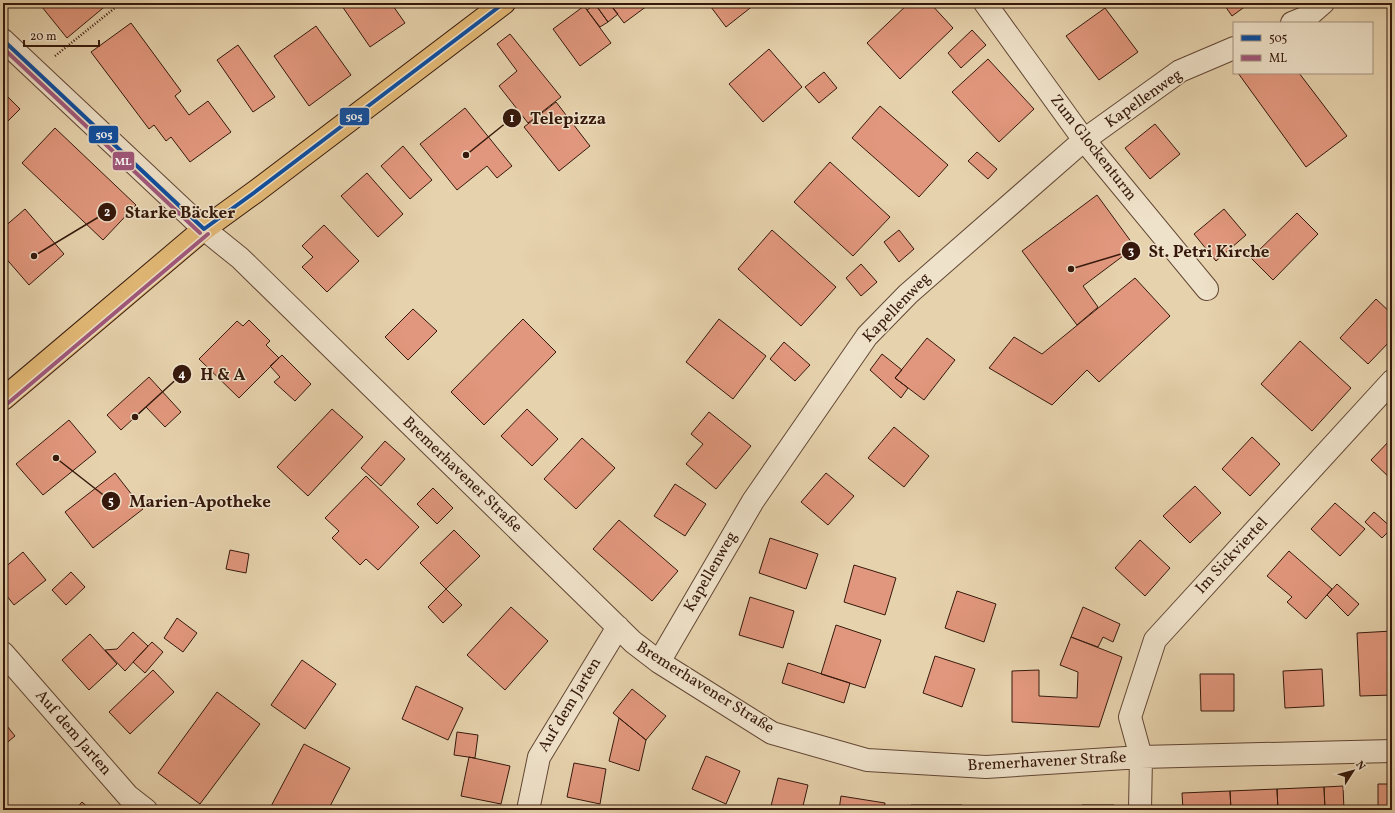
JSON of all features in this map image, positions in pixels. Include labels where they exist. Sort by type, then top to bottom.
[{"type":"main road","points":[[3,399],[204,229],[504,3]]},
{"type":"street","name":"Zum Glockenturm","points":[[985,3],[1084,140],[1207,289]]},
{"type":"street","points":[[1294,22],[1307,16],[1323,3]]},
{"type":"street","name":"Bremerhavener Straße","points":[[3,40],[204,229],[240,258],[633,642],[659,662],[772,733],[867,760],[986,768],[1141,757],[1392,751]]},
{"type":"street","name":"Kapellenweg","points":[[659,662],[752,501],[867,336],[908,294],[1084,140],[1180,71],[1233,48]]},
{"type":"street","name":"Im Sickviertel","points":[[1140,810],[1141,757],[1130,717],[1154,640],[1392,382]]},
{"type":"street","name":"Auf dem Jarten","points":[[528,810],[539,757],[618,627]]},
{"type":"street","name":"Auf dem Jarten","points":[[3,653],[128,796],[146,810]]},
{"type":"path","points":[[36,71],[121,3]]},
{"type":"building","points":[[47,3],[109,3],[67,38],[42,7]]},
{"type":"building","points":[[346,3],[391,3],[405,23],[370,47],[342,6]]},
{"type":"building","points":[[609,3],[618,14],[608,22],[595,4]]},
{"type":"building","points":[[609,3],[651,3],[624,23]]},
{"type":"building","points":[[708,3],[753,3],[754,5],[726,27]]},
{"type":"building","points":[[909,3],[930,3],[953,28],[900,79],[867,43]]},
{"type":"building","points":[[1223,3],[1250,3],[1232,16]]},
{"type":"building","points":[[595,4],[608,22],[600,27],[587,10]]},
{"type":"building","points":[[584,6],[611,43],[580,66],[553,29]]},
{"type":"building","points":[[1105,8],[1138,52],[1099,80],[1066,36]]},
{"type":"building","points":[[131,23],[181,91],[175,96],[189,115],[208,101],[231,132],[190,162],[171,137],[166,141],[154,125],[149,129],[91,52]]},
{"type":"building","points":[[316,26],[351,75],[309,106],[274,56]]},
{"type":"building","points":[[972,30],[986,45],[961,68],[948,53]]},
{"type":"building","points":[[510,34],[561,97],[528,123],[499,86],[517,71],[497,44]]},
{"type":"building","points":[[238,45],[275,97],[253,112],[217,60]]},
{"type":"building","points":[[769,49],[802,87],[763,122],[729,84]]},
{"type":"building","points":[[988,59],[1034,109],[999,142],[952,92]]},
{"type":"building","points":[[824,72],[837,88],[819,103],[805,87]]},
{"type":"building","points":[[1239,74],[1300,74],[1347,136],[1306,167]]},
{"type":"building","points":[[3,92],[20,109],[3,126]]},
{"type":"building","points":[[556,102],[590,146],[559,171],[524,127]]},
{"type":"building","points":[[880,106],[948,165],[919,197],[852,138]]},
{"type":"building","points":[[465,108],[512,166],[497,178],[487,166],[457,190],[420,144]]},
{"type":"building","points":[[1155,124],[1180,154],[1150,179],[1125,148]]},
{"type":"building","points":[[55,128],[136,205],[103,240],[22,163]]},
{"type":"building","points":[[403,146],[432,180],[410,199],[381,166]]},
{"type":"building","points":[[977,152],[997,169],[988,179],[968,161]]},
{"type":"building","points":[[830,162],[890,217],[853,256],[794,202]]},
{"type":"building","points":[[367,173],[403,214],[378,237],[341,196]]},
{"type":"building","points":[[1097,195],[1135,247],[1083,286],[1098,307],[1077,325],[1022,251]]},
{"type":"building","points":[[25,209],[64,254],[29,285],[3,255],[3,228]]},
{"type":"building","points":[[1224,209],[1246,235],[1216,261],[1194,234]]},
{"type":"building","points":[[1297,213],[1318,234],[1273,280],[1251,258]]},
{"type":"building","points":[[324,225],[359,261],[327,292],[302,267],[313,257],[302,246]]},
{"type":"building","points":[[772,230],[836,287],[801,326],[738,269]]},
{"type":"building","points":[[899,230],[914,249],[899,262],[884,242]]},
{"type":"building","points":[[861,264],[877,282],[861,296],[846,278]]},
{"type":"building","points":[[1135,278],[1170,316],[1099,382],[1087,370],[1052,405],[989,368],[1014,337],[1042,354]]},
{"type":"building","points":[[1376,299],[1392,314],[1392,339],[1368,364],[1340,338]]},
{"type":"building","points":[[413,309],[437,331],[408,360],[385,337]]},
{"type":"building","points":[[523,319],[556,352],[484,425],[451,392]]},
{"type":"building","points":[[719,319],[766,356],[733,399],[686,362]]},
{"type":"building","points":[[249,320],[270,341],[266,345],[279,358],[239,398],[199,359],[237,321],[243,326]]},
{"type":"building","points":[[927,338],[955,360],[924,400],[895,378]]},
{"type":"building","points":[[1300,341],[1351,388],[1312,431],[1261,384]]},
{"type":"building","points":[[784,342],[810,365],[795,381],[770,359]]},
{"type":"building","points":[[882,354],[902,370],[895,378],[908,388],[901,398],[870,370]]},
{"type":"building","points":[[282,355],[311,384],[295,401],[274,382],[280,377],[270,366]]},
{"type":"building","points":[[149,377],[181,412],[165,427],[146,407],[121,430],[107,415]]},
{"type":"building","points":[[332,409],[363,437],[308,496],[277,467]]},
{"type":"building","points":[[527,409],[558,439],[532,466],[501,436]]},
{"type":"building","points":[[709,412],[751,446],[716,489],[686,464],[703,444],[691,434]]},
{"type":"building","points":[[69,420],[96,452],[43,495],[16,464]]},
{"type":"building","points":[[894,427],[929,456],[904,487],[868,458]]},
{"type":"building","points":[[1252,437],[1280,464],[1250,496],[1222,469]]},
{"type":"building","points":[[582,438],[615,468],[576,509],[544,479]]},
{"type":"building","points":[[1392,438],[1392,480],[1371,460]]},
{"type":"building","points":[[385,441],[405,459],[381,486],[361,468]]},
{"type":"building","points":[[115,473],[143,509],[93,548],[65,512]]},
{"type":"building","points":[[826,473],[854,496],[828,525],[801,502]]},
{"type":"building","points":[[366,476],[419,527],[378,570],[366,559],[360,565],[332,538],[339,531],[325,518]]},
{"type":"building","points":[[675,484],[706,504],[685,536],[654,516]]},
{"type":"building","points":[[1195,486],[1221,513],[1190,543],[1163,516]]},
{"type":"building","points":[[433,488],[453,508],[437,524],[417,504]]},
{"type":"building","points":[[1335,503],[1365,529],[1340,556],[1311,529]]},
{"type":"building","points":[[1374,512],[1392,528],[1382,538],[1365,522]]},
{"type":"building","points":[[619,520],[678,571],[652,601],[593,549]]},
{"type":"building","points":[[454,530],[480,556],[446,589],[420,563]]},
{"type":"building","points":[[770,538],[818,554],[806,589],[759,573]]},
{"type":"building","points":[[1140,540],[1170,568],[1145,596],[1115,568]]},
{"type":"building","points":[[230,550],[249,554],[246,573],[226,569]]},
{"type":"building","points":[[1289,551],[1332,589],[1306,619],[1287,602],[1292,597],[1267,576]]},
{"type":"building","points":[[23,552],[46,580],[14,605],[3,591],[3,569]]},
{"type":"building","points":[[854,565],[896,578],[885,615],[844,602]]},
{"type":"building","points":[[71,572],[85,587],[66,605],[52,590]]},
{"type":"building","points":[[1337,584],[1359,604],[1348,616],[1327,595]]},
{"type":"building","points":[[446,589],[462,605],[443,623],[428,607]]},
{"type":"building","points":[[957,591],[996,604],[984,642],[945,628]]},
{"type":"building","points":[[750,597],[794,611],[783,648],[739,635]]},
{"type":"building","points":[[511,607],[548,641],[505,690],[467,655]]},
{"type":"building","points":[[1083,607],[1120,624],[1113,642],[1103,637],[1098,647],[1071,637]]},
{"type":"building","points":[[177,618],[197,633],[183,652],[164,638]]},
{"type":"building","points":[[836,625],[881,640],[865,688],[821,674]]},
{"type":"building","points":[[1392,631],[1392,695],[1360,696],[1357,633]]},
{"type":"building","points":[[133,632],[148,646],[125,671],[105,650],[117,649]]},
{"type":"building","points":[[90,634],[117,664],[89,690],[62,660]]},
{"type":"building","points":[[1071,637],[1122,657],[1099,727],[1012,722],[1012,671],[1039,670],[1039,696],[1077,698],[1078,672],[1060,665]]},
{"type":"building","points":[[152,642],[163,652],[145,673],[133,662]]},
{"type":"building","points":[[935,656],[975,669],[962,707],[923,693]]},
{"type":"building","points":[[302,660],[336,684],[305,729],[271,705]]},
{"type":"building","points":[[788,663],[850,683],[844,703],[782,683]]},
{"type":"building","points":[[1322,669],[1324,706],[1285,708],[1283,671]]},
{"type":"building","points":[[153,670],[174,692],[130,734],[109,712]]},
{"type":"building","points":[[1200,674],[1234,674],[1234,711],[1201,711]]},
{"type":"building","points":[[416,686],[463,708],[448,740],[402,719]]},
{"type":"building","points":[[632,689],[666,716],[646,740],[613,713]]},
{"type":"building","points":[[217,692],[260,724],[200,804],[158,773]]},
{"type":"building","points":[[619,718],[646,740],[639,771],[609,761]]},
{"type":"building","points":[[3,721],[15,736],[3,746]]},
{"type":"building","points":[[457,732],[478,735],[475,758],[454,755]]},
{"type":"building","points":[[304,744],[350,768],[328,810],[269,810]]},
{"type":"building","points":[[706,756],[740,771],[726,804],[692,789]]},
{"type":"building","points":[[469,757],[510,766],[501,804],[461,796]]},
{"type":"building","points":[[574,763],[606,769],[600,804],[567,797]]},
{"type":"building","points":[[778,778],[808,785],[802,810],[770,810]]},
{"type":"building","points":[[1378,784],[1392,784],[1392,810],[1378,810]]},
{"type":"building","points":[[1343,786],[1344,810],[1325,810],[1324,787]]},
{"type":"building","points":[[1324,787],[1325,810],[1278,810],[1277,789]]},
{"type":"building","points":[[1277,789],[1278,810],[1231,810],[1230,791]]},
{"type":"building","points":[[1230,791],[1231,810],[1183,810],[1182,793]]},
{"type":"building","points":[[841,796],[885,803],[884,810],[839,810]]},
{"type":"building","points":[[82,802],[91,810],[75,810]]},
{"type":"building","points":[[911,805],[962,805],[961,810],[911,810]]},
{"type":"building","points":[[1082,805],[1114,805],[1114,810],[1082,810]]},
{"type":"transit line","name":"505","points":[[204,229],[504,3]]},
{"type":"transit line","name":"505","points":[[3,40],[204,229]]},
{"type":"transit line","name":"ML","points":[[3,48],[200,233]]},
{"type":"transit line","name":"ML","points":[[7,404],[208,234]]},
{"type":"place","name":"Telepizza","points":[[466,155]]},
{"type":"place","name":"Starke Bäcker","points":[[34,256]]},
{"type":"place","name":"St. Petri Kirche","points":[[1071,269]]},
{"type":"place","name":"H & A","points":[[135,417]]},
{"type":"place","name":"Marien-Apotheke","points":[[56,458]]}]
